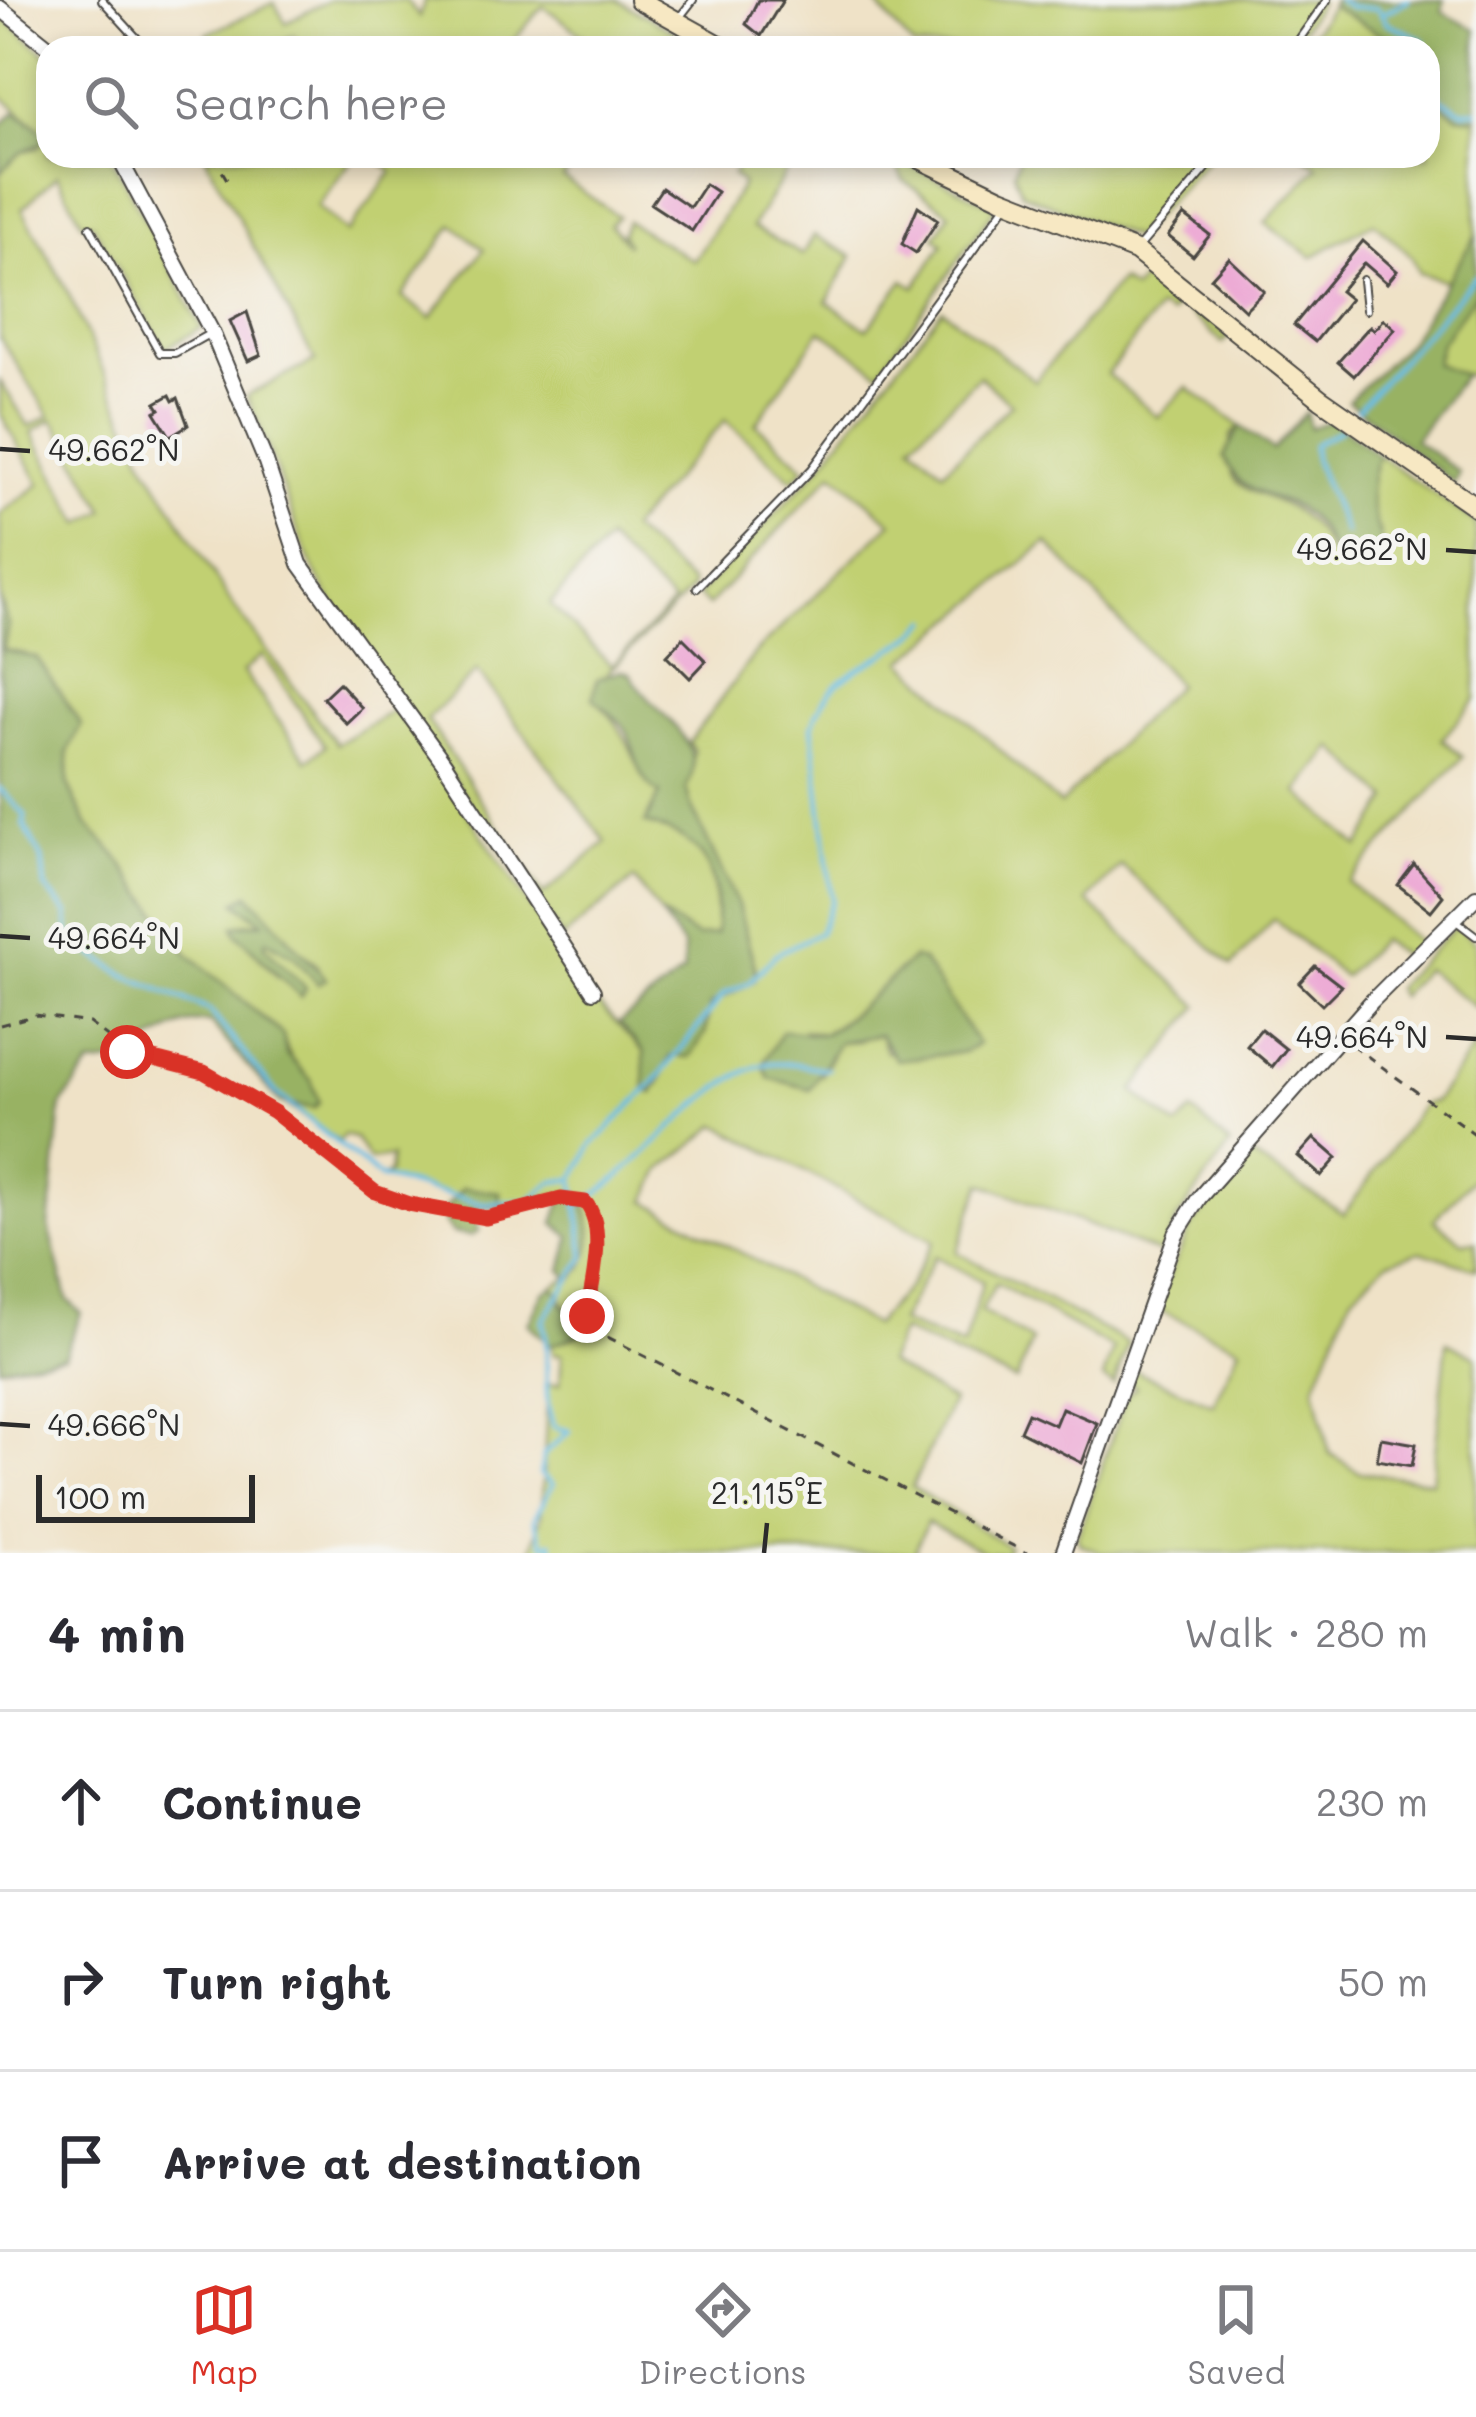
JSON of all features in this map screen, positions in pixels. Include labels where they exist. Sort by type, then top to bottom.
[{"type":"street","points":[[640,0],[704,36]]},
{"type":"street","points":[[0,8],[36,37]]},
{"type":"street","points":[[124,168],[212,332],[266,462],[300,564],[444,763],[592,991]]},
{"type":"street","points":[[939,168],[1008,201],[1136,251],[1321,399],[1476,507]]},
{"type":"street","points":[[1063,1553],[1176,1234],[1199,1198],[1340,1037],[1476,898]]},
{"type":"lane","points":[[102,0],[135,36]]},
{"type":"lane","points":[[677,21],[693,0]]},
{"type":"lane","points":[[1302,36],[1327,0]]},
{"type":"lane","points":[[1136,251],[1206,168]]},
{"type":"lane","points":[[698,588],[812,469],[991,232],[1008,201]]},
{"type":"lane","points":[[90,226],[160,353],[175,353],[212,332]]},
{"type":"lane","points":[[1363,280],[1366,310]]},
{"type":"lane","points":[[1455,920],[1476,936]]},
{"type":"path","points":[[220,168],[231,186]]},
{"type":"path","points":[[0,1025],[35,1015],[89,1023],[127,1052],[204,1072],[274,1112],[375,1192],[409,1204],[486,1218],[561,1199],[585,1202],[592,1210],[596,1238],[587,1316],[592,1329],[1027,1553]]},
{"type":"path","points":[[1340,1037],[1476,1135]]},
{"type":"green space","points":[[329,0],[406,0],[419,17],[425,0],[617,0],[677,33],[584,36],[543,6],[517,36],[207,34],[274,3],[286,23]]},
{"type":"green space","points":[[873,0],[1319,0],[1297,36],[904,36]]},
{"type":"green space","points":[[1333,0],[1444,0],[1442,12],[1476,30],[1476,118],[1458,116],[1440,104],[1440,36],[1384,36],[1331,6]]},
{"type":"green space","points":[[1331,6],[1384,36],[1310,36]]},
{"type":"green space","points":[[0,15],[36,46],[36,125],[0,95]]},
{"type":"green space","points":[[1440,104],[1458,116],[1476,118],[1476,235],[1450,282],[1419,273],[1412,257],[1374,222],[1312,257],[1265,223],[1316,168],[1440,168]]},
{"type":"green space","points":[[15,112],[36,126],[36,145],[0,172],[0,125]]},
{"type":"green space","points":[[36,148],[36,168],[117,168],[202,328],[164,349],[92,223],[83,224],[57,175],[22,209],[64,284],[145,463],[233,606],[337,744],[394,710],[402,716],[591,997],[644,1052],[647,1078],[659,1085],[671,1055],[705,1034],[710,1005],[755,980],[756,971],[738,906],[690,804],[686,788],[694,751],[689,742],[756,652],[892,522],[833,472],[708,606],[698,595],[819,468],[942,309],[1035,381],[1120,281],[1133,290],[1149,273],[1229,336],[1223,343],[1178,303],[1170,314],[1159,308],[1107,374],[1158,417],[1187,387],[1240,426],[1231,435],[1230,454],[1238,482],[1305,519],[1330,555],[1380,534],[1369,494],[1378,455],[1476,523],[1476,699],[1442,739],[1463,757],[1348,882],[1420,943],[1406,957],[1380,940],[1344,977],[1274,919],[1232,966],[1121,865],[1087,901],[1199,1006],[1133,1091],[1177,1127],[1192,1111],[1230,1145],[1177,1219],[1161,1254],[982,1183],[957,1252],[1128,1343],[1114,1385],[1103,1379],[1113,1349],[996,1283],[981,1311],[1032,1341],[1016,1381],[901,1331],[887,1363],[952,1401],[912,1487],[1008,1546],[1005,1553],[986,1553],[927,1522],[914,1553],[531,1553],[541,1516],[548,1384],[560,1384],[562,1354],[554,1354],[551,1345],[585,1332],[552,1287],[582,1269],[589,1237],[585,1206],[571,1192],[499,1207],[499,1192],[463,1188],[454,1196],[383,1178],[389,1173],[391,1157],[369,1160],[355,1138],[344,1135],[339,1142],[287,1105],[315,1108],[319,1102],[283,1035],[188,954],[116,855],[87,825],[68,785],[68,751],[26,654],[3,650],[8,625],[0,598],[0,514],[40,484],[0,413],[0,381],[29,426],[50,416],[0,338],[0,172],[23,151]],"holes":[[[979,376],[1011,404],[943,471],[912,443]],[[53,419],[105,510],[81,524],[32,432]],[[1047,542],[1177,684],[1060,805],[903,661]],[[262,655],[325,746],[307,760],[243,672]],[[1333,747],[1389,799],[1359,847],[1298,792]],[[250,895],[283,936],[318,966],[318,983],[294,956],[265,939],[265,946],[289,974],[278,977],[237,933],[244,924],[264,922],[237,903]],[[922,960],[950,1008],[965,1052],[917,1058],[886,1052],[880,1035],[871,1033],[858,1041],[839,1042],[822,1075],[804,1030],[822,1034]],[[718,1125],[934,1241],[909,1286],[874,1325],[646,1201],[661,1170]],[[935,1256],[983,1282],[963,1347],[900,1322]]]},
{"type":"green space","points":[[211,168],[346,168],[317,206],[347,233],[392,172],[388,168],[570,168],[563,178],[618,216],[610,224],[628,245],[622,233],[627,221],[694,261],[743,184],[732,175],[737,168],[789,168],[752,227],[803,255],[814,235],[852,256],[827,302],[867,329],[904,280],[915,287],[943,244],[935,237],[950,213],[903,180],[897,168],[915,168],[996,207],[879,372],[821,330],[756,424],[805,467],[793,480],[725,420],[630,529],[692,584],[608,672],[603,708],[660,793],[648,815],[653,825],[691,844],[707,865],[717,934],[697,937],[660,914],[634,879],[563,938],[326,592],[246,396],[315,361]],"holes":[[[453,225],[484,249],[431,318],[402,297]],[[607,540],[673,603],[612,666],[550,604]],[[477,671],[606,842],[543,895],[427,719]]]},
{"type":"green space","points":[[1016,168],[1199,168],[1134,238],[1022,193]]},
{"type":"green space","points":[[1476,235],[1476,293],[1441,342],[1435,363],[1464,375],[1414,440],[1459,472],[1454,483],[1348,401],[1408,343]]},
{"type":"green space","points":[[1476,293],[1476,376],[1446,372],[1435,363],[1441,342]]},
{"type":"green space","points":[[1306,412],[1310,428],[1332,420],[1378,455],[1370,494],[1384,553],[1362,572],[1335,555],[1306,514],[1241,482],[1224,457],[1240,426],[1273,450]]},
{"type":"green space","points":[[0,598],[8,625],[3,650],[37,658],[81,725],[68,751],[68,785],[87,825],[116,855],[188,954],[283,1035],[286,1053],[311,1080],[319,1102],[315,1108],[280,1103],[210,1022],[177,1027],[122,1058],[90,1065],[61,1106],[49,1227],[67,1299],[81,1313],[64,1356],[0,1367]]},
{"type":"green space","points":[[621,670],[630,673],[686,742],[692,756],[686,788],[690,804],[738,906],[756,971],[755,980],[710,1005],[705,1034],[690,1057],[671,1056],[653,1093],[645,1090],[644,1052],[619,1023],[684,972],[683,946],[660,914],[697,937],[716,934],[717,911],[712,875],[696,849],[645,823],[660,793],[641,772],[623,725],[593,698],[597,679]]},
{"type":"green space","points":[[249,894],[326,979],[318,984],[294,956],[266,940],[265,947],[306,988],[301,997],[236,933],[234,926],[263,922],[236,902]]},
{"type":"green space","points":[[1455,927],[1476,943],[1476,1008],[1425,969],[1400,996],[1395,988]]},
{"type":"green space","points":[[913,958],[922,960],[978,1044],[965,1052],[896,1060],[880,1035],[839,1042],[810,1089],[769,1078],[763,1064],[782,1031],[830,1031]]},
{"type":"green space","points":[[1476,1044],[1476,1175],[1434,1220],[1462,1242],[1476,1241],[1476,1269],[1420,1251],[1387,1262],[1351,1296],[1315,1386],[1329,1453],[1359,1472],[1432,1481],[1447,1342],[1476,1356],[1476,1553],[1103,1553],[1080,1544],[1077,1537],[1127,1394],[1136,1387],[1129,1381],[1132,1369],[1213,1404],[1240,1347],[1154,1308],[1191,1227],[1247,1153],[1344,1214],[1423,1104],[1435,1101]]},
{"type":"green space","points":[[463,1188],[500,1192],[499,1207],[470,1209],[479,1231],[471,1236],[452,1233],[445,1223],[445,1208]]},
{"type":"green space","points":[[571,1192],[581,1196],[591,1229],[586,1260],[572,1280],[562,1270],[571,1237],[554,1223],[562,1200]]},
{"type":"green space","points":[[552,1287],[561,1294],[562,1304],[586,1324],[585,1332],[551,1345],[528,1324],[543,1292]]},
{"type":"building","points":[[758,0],[783,0],[761,36],[746,24]]},
{"type":"building","points":[[705,184],[717,192],[692,231],[651,204],[662,188],[690,207]]},
{"type":"building","points":[[918,206],[938,220],[916,253],[902,244]]},
{"type":"building","points":[[1184,215],[1210,235],[1193,256],[1168,236]]},
{"type":"building","points":[[1363,241],[1397,271],[1387,283],[1364,263],[1340,291],[1350,299],[1315,342],[1294,325]]},
{"type":"building","points":[[1229,258],[1264,291],[1245,310],[1211,278]]},
{"type":"building","points":[[247,312],[261,355],[248,361],[230,321]]},
{"type":"building","points":[[1384,319],[1395,329],[1354,376],[1338,362],[1370,326],[1374,330]]},
{"type":"building","points":[[170,395],[173,401],[178,398],[188,425],[170,436],[155,412],[160,409],[156,403]]},
{"type":"building","points":[[683,638],[706,661],[690,678],[667,655]]},
{"type":"building","points":[[339,683],[362,708],[346,723],[323,698]]},
{"type":"building","points":[[1414,864],[1443,896],[1431,911],[1398,885]]},
{"type":"building","points":[[1315,966],[1341,986],[1322,1005],[1299,983]]},
{"type":"building","points":[[1261,1029],[1286,1049],[1272,1067],[1247,1046]]},
{"type":"building","points":[[1314,1138],[1337,1158],[1321,1176],[1298,1156]]},
{"type":"building","points":[[1062,1408],[1097,1423],[1082,1463],[1020,1431],[1028,1413],[1055,1425]]},
{"type":"building","points":[[1381,1438],[1416,1444],[1412,1466],[1377,1460]]},
{"type":"waterway","points":[[1338,0],[1350,8],[1377,8],[1387,23],[1415,36]]},
{"type":"waterway","points":[[1382,14],[1408,0]]},
{"type":"waterway","points":[[1440,98],[1462,111],[1476,111]]},
{"type":"waterway","points":[[1357,410],[1476,276]]},
{"type":"waterway","points":[[1340,430],[1313,445],[1345,533]]},
{"type":"waterway","points":[[574,1179],[592,1145],[655,1082],[724,994],[750,982],[776,954],[819,933],[832,900],[812,726],[832,689],[929,620]]},
{"type":"waterway","points":[[0,789],[25,815],[24,825],[42,859],[45,887],[68,914],[69,933],[77,944],[125,975],[209,1010],[276,1093],[379,1177],[483,1204],[528,1201],[553,1182],[574,1179],[585,1257],[543,1320],[550,1414],[554,1427],[570,1431],[544,1454],[540,1474],[553,1484],[534,1519],[543,1544],[552,1542],[553,1553]]},
{"type":"waterway","points":[[577,1206],[739,1075],[778,1063],[828,1069]]},
{"type":"route","points":[[127,1052],[204,1072],[274,1112],[375,1192],[409,1204],[486,1218],[561,1199],[585,1202],[592,1210],[596,1238],[587,1316]]}]
